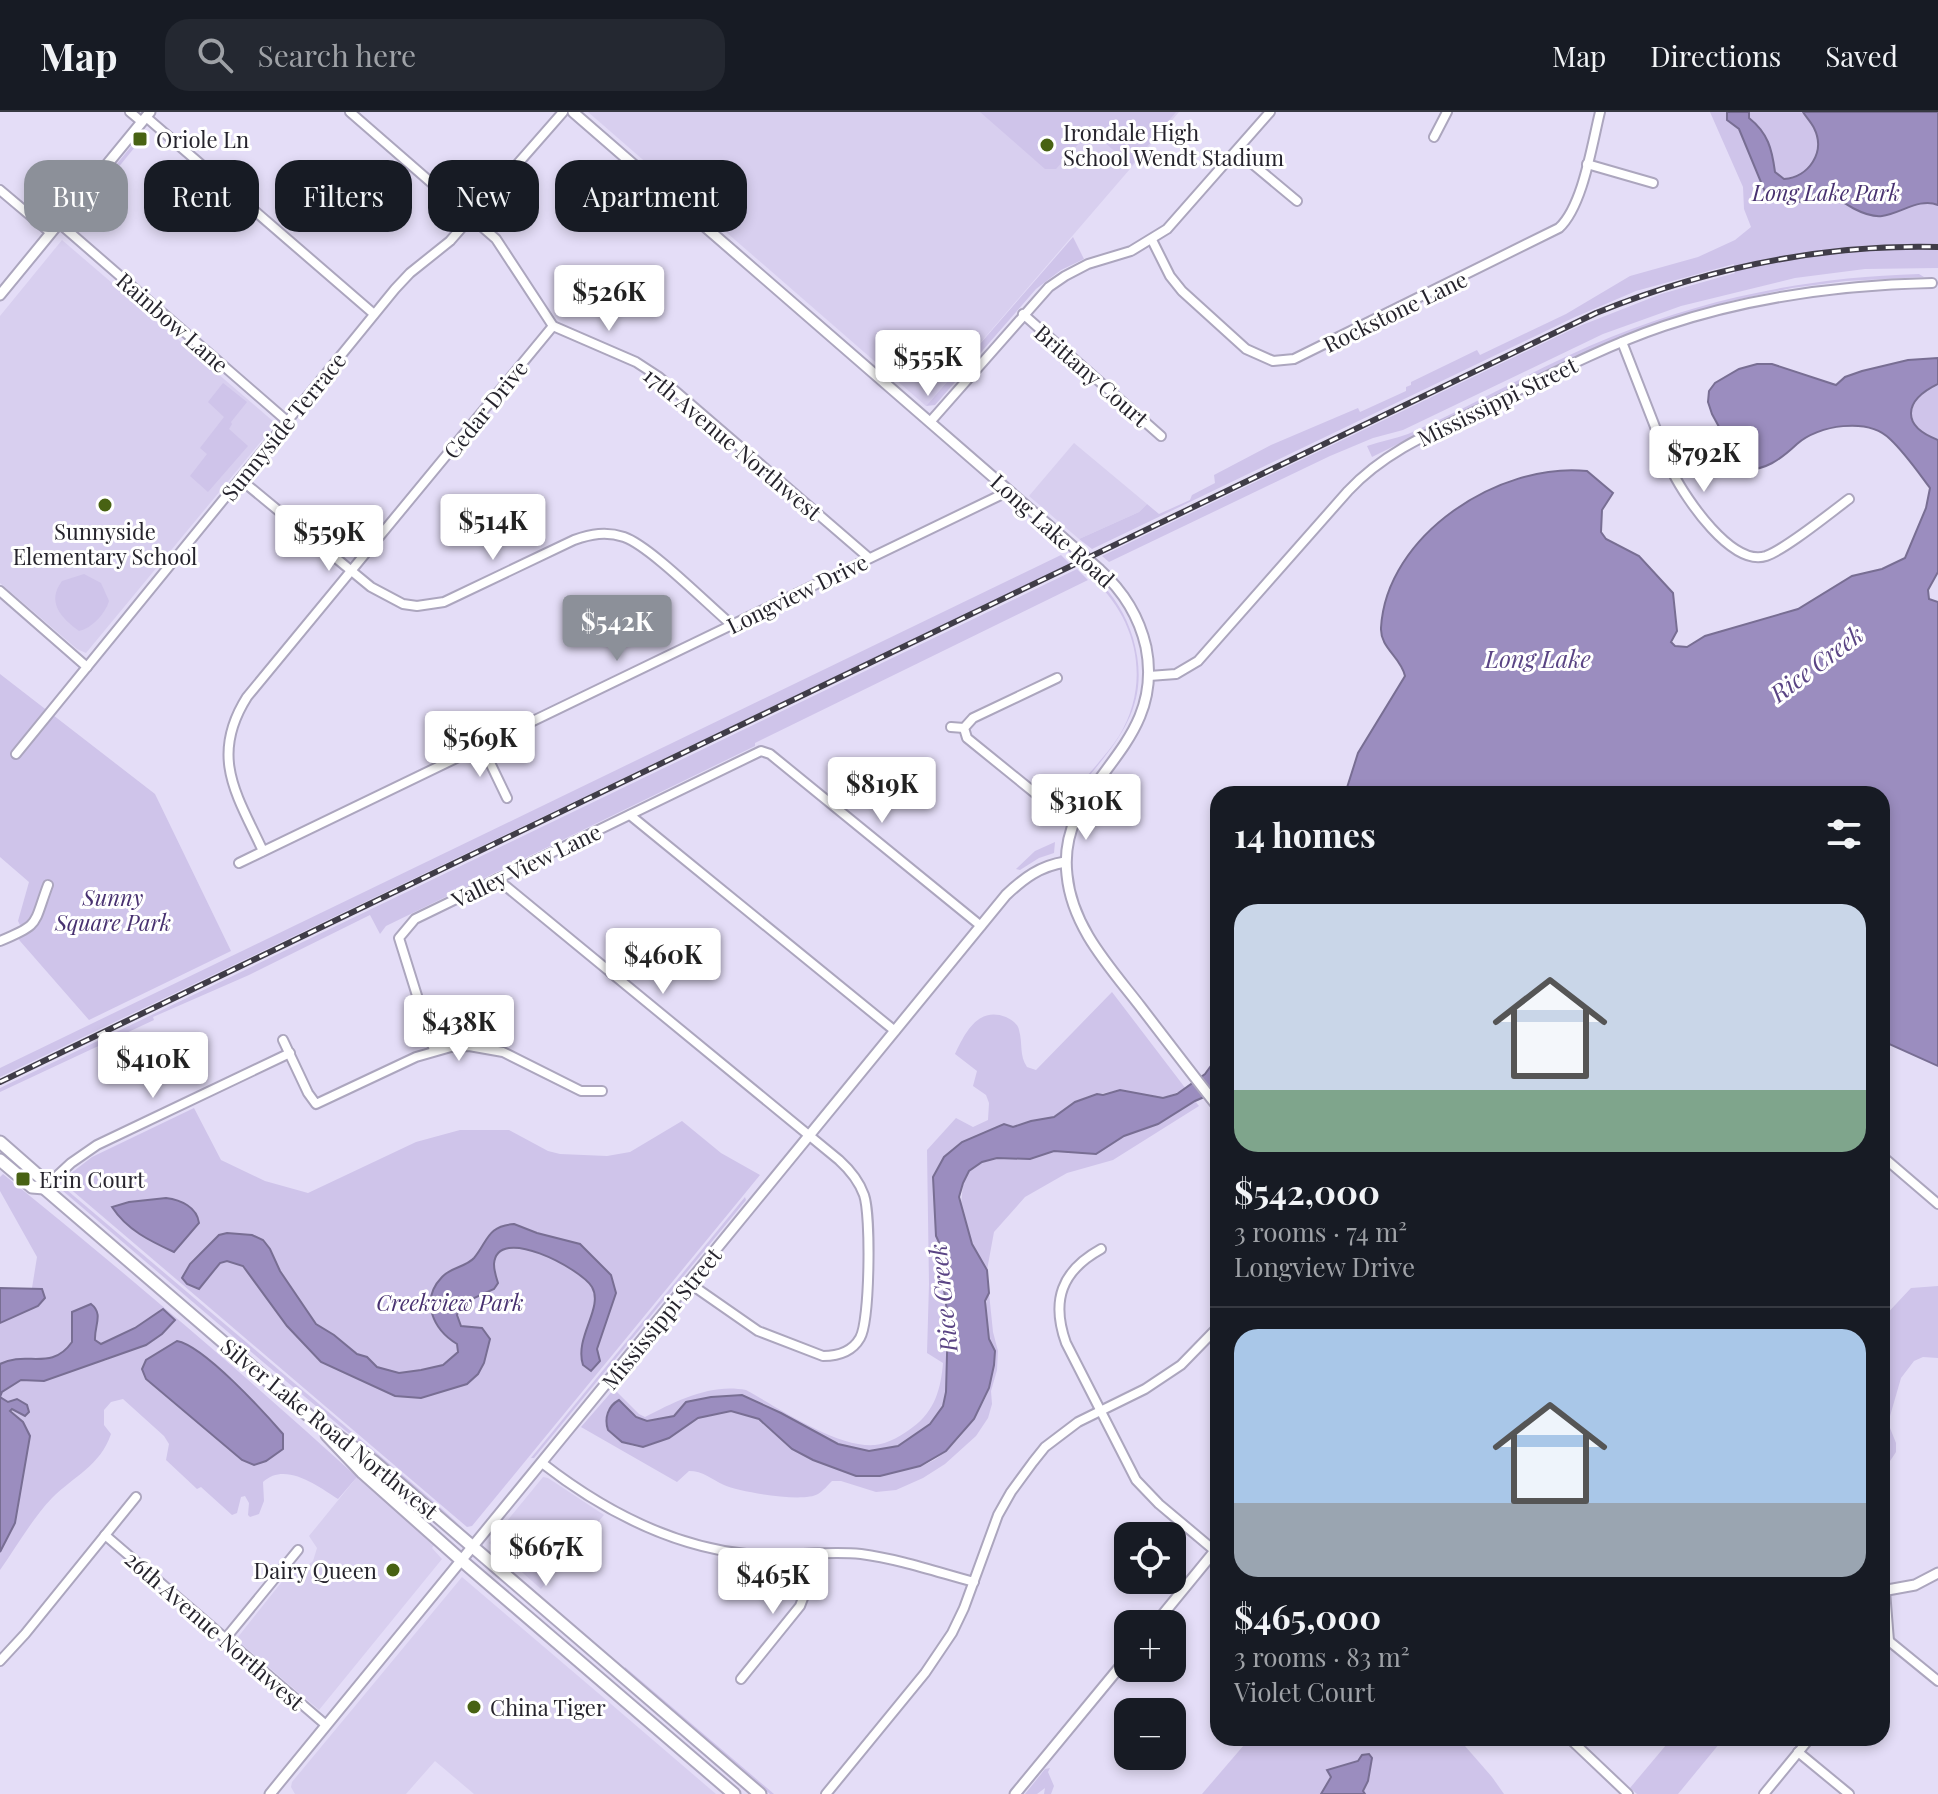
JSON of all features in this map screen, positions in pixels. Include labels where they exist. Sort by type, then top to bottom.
[{"type":"main road","name":"Silver Lake Road Northwest","points":[[0,1142],[41,1178],[44,1188],[308,1415],[373,1461],[760,1794]]},
{"type":"main road","name":"Silver Lake Road Northwest","points":[[0,1160],[32,1187],[44,1188]]},
{"type":"main road","points":[[308,1415],[363,1473],[734,1794]]},
{"type":"street","points":[[130,112],[146,117],[374,314]]},
{"type":"street","points":[[350,112],[428,179]]},
{"type":"street","name":"Sunnyside Terrace","points":[[521,160],[563,112]]},
{"type":"street","name":"Long Lake Road","points":[[573,112],[1116,585],[1140,624],[1149,676],[1136,727],[1119,755],[1089,791],[1073,824],[1065,862],[1069,891],[1085,932],[1210,1097]]},
{"type":"street","points":[[930,422],[1049,287],[1065,276],[1152,240],[1178,219],[1270,112]]},
{"type":"street","points":[[1434,137],[1447,112]]},
{"type":"street","name":"Rockstone Lane","points":[[1152,240],[1170,276],[1194,302],[1252,353],[1284,362],[1304,356],[1559,228],[1571,213],[1600,112]]},
{"type":"street","points":[[111,160],[146,117]]},
{"type":"street","points":[[1237,151],[1297,201]]},
{"type":"street","points":[[1587,164],[1653,183]]},
{"type":"street","points":[[0,190],[51,233],[0,295]]},
{"type":"street","name":"Rainbow Lane","points":[[69,232],[287,421]]},
{"type":"street","name":"Sunnyside Terrace","points":[[16,754],[374,314],[410,273],[458,232]]},
{"type":"street","points":[[487,232],[506,252],[553,326]]},
{"type":"street","name":"Mississippi Street","points":[[1149,676],[1176,674],[1198,661],[1348,491],[1387,456],[1568,366],[1622,342],[1699,316],[1781,297],[1857,286],[1932,283]]},
{"type":"street","name":"Brittany Court","points":[[1023,314],[1161,436]]},
{"type":"street","name":"17th Avenue Northwest","points":[[553,326],[636,362],[659,377],[869,558]]},
{"type":"street","name":"Cedar Drive","points":[[263,851],[230,778],[227,763],[231,729],[247,697],[553,326]]},
{"type":"street","points":[[1622,342],[1683,492],[1712,528],[1740,553],[1753,557],[1770,554],[1849,499]]},
{"type":"street","points":[[240,479],[351,571],[390,599],[417,606],[431,605],[459,596],[574,540],[590,534],[613,534],[636,542],[732,625]]},
{"type":"street","name":"Longview Drive","points":[[239,863],[1009,491]]},
{"type":"street","points":[[0,591],[87,667]]},
{"type":"street","points":[[964,728],[973,718],[1057,678]]},
{"type":"street","points":[[951,727],[964,728]]},
{"type":"street","points":[[964,728],[967,738],[1073,824]]},
{"type":"street","points":[[482,746],[507,798]]},
{"type":"street","name":"Valley View Lane","points":[[434,1050],[399,938],[415,919],[765,751],[981,926]]},
{"type":"street","points":[[630,815],[895,1031]]},
{"type":"street","name":"Mississippi Street","points":[[277,1792],[326,1725],[1006,895],[1043,867],[1065,862]]},
{"type":"street","points":[[497,879],[850,1170],[858,1181],[867,1207],[865,1320],[864,1330],[855,1345],[833,1356],[816,1354],[745,1325],[689,1283]]},
{"type":"street","points":[[0,941],[28,931],[48,885]]},
{"type":"street","points":[[283,1040],[316,1104],[434,1050],[469,1046],[518,1058],[581,1091],[602,1091]]},
{"type":"street","points":[[44,1188],[71,1163],[97,1145],[290,1053]]},
{"type":"street","points":[[1890,1163],[1938,1204]]},
{"type":"street","points":[[1101,1249],[1087,1257],[1068,1276],[1060,1296],[1059,1323],[1066,1343],[1136,1480],[1159,1504],[1210,1544]]},
{"type":"street","points":[[826,1794],[940,1653],[974,1582],[998,1515],[1019,1482],[1053,1441],[1078,1422],[1172,1372],[1210,1336]]},
{"type":"street","points":[[542,1463],[616,1514],[668,1535],[746,1554],[864,1555],[974,1582]]},
{"type":"street","points":[[0,1661],[136,1497]]},
{"type":"street","name":"26th Avenue Northwest","points":[[105,1535],[326,1725]]},
{"type":"street","points":[[225,1639],[298,1550]]},
{"type":"street","points":[[741,1679],[800,1606],[810,1580],[811,1554]]},
{"type":"street","points":[[1166,1610],[1210,1556]]},
{"type":"street","points":[[1890,1590],[1915,1585],[1938,1573]]},
{"type":"street","points":[[1890,1642],[1938,1681]]},
{"type":"street","points":[[1015,1794],[1114,1674]]},
{"type":"street","points":[[1577,1746],[1628,1794]]},
{"type":"street","points":[[1764,1794],[1803,1746]]},
{"type":"street","points":[[1798,1752],[1849,1794]]},
{"type":"shaded area","points":[[588,112],[1179,112],[926,406],[726,232],[747,232],[747,160],[643,160]]},
{"type":"shaded area","name":"Sunnyside Elementary School","points":[[62,240],[274,422],[86,653],[77,649],[0,583],[0,316]]},
{"type":"shaded area","points":[[1074,443],[1147,504],[1139,512],[1079,539],[1029,496]]},
{"type":"shaded area","points":[[357,1477],[434,1545],[432,1548],[442,1559],[319,1710],[239,1642],[238,1637],[292,1569],[307,1566],[313,1561],[317,1548],[309,1536]]},
{"type":"shaded area","points":[[543,1477],[604,1515],[541,1589],[489,1543]]},
{"type":"shaded area","points":[[462,1577],[716,1794],[474,1794],[435,1761],[406,1794],[295,1794],[292,1782]]},
{"type":"green space","name":"Irondale High School Wendt Stadium","points":[[980,112],[1176,112],[1131,166],[1102,140],[1083,139],[1056,169],[1045,169]]},
{"type":"green space","name":"Long Lake Park","points":[[1710,112],[1938,112],[1938,268],[1865,269],[1795,278],[1681,306],[1603,334],[1403,430],[1373,438],[1330,456],[1109,562],[1102,556],[1577,327],[1661,294],[1735,273],[1734,264],[1636,291],[1575,317],[1092,549],[1079,539],[1139,512],[1147,504],[1159,514],[1190,500],[1192,495],[1215,483],[1214,475],[1271,445],[1358,408],[1360,412],[1406,391],[1411,382],[1477,350],[1480,355],[1566,314],[1630,276],[1698,257],[1735,240],[1751,227],[1744,209],[1743,187]]},
{"type":"green space","points":[[148,131],[124,160],[120,160],[143,132]]},
{"type":"green space","points":[[1073,237],[1084,259],[1061,270],[1036,289],[935,405],[926,406]]},
{"type":"green space","points":[[1919,274],[1924,277],[1846,281],[1792,288],[1668,319],[1557,365],[1372,457],[1367,446],[1408,434],[1585,348],[1686,311],[1801,285]]},
{"type":"green space","points":[[223,383],[247,402],[229,429],[248,446],[208,492],[190,476],[207,454],[200,448],[224,417],[208,402]]},
{"type":"green space","points":[[1938,384],[1938,440],[1918,428],[1912,413],[1919,398]]},
{"type":"green space","points":[[1061,555],[1070,564],[0,1077],[0,1068]]},
{"type":"green space","points":[[1077,569],[1088,580],[386,926],[380,934],[370,915],[0,1092],[0,1088]]},
{"type":"green space","points":[[84,574],[101,583],[109,601],[97,620],[79,631],[61,615],[55,596],[62,581]]},
{"type":"green space","points":[[1095,577],[1123,613],[1138,659],[1137,696],[1132,712],[1119,736],[1129,716],[1137,674],[1129,633],[1121,613],[1093,579]]},
{"type":"green space","name":"Sunny Square Park","points":[[0,674],[155,794],[231,951],[89,1020],[20,941],[12,931],[21,927],[18,921],[29,882],[0,857]]},
{"type":"green space","points":[[1119,736],[1114,744],[1086,780],[1068,806],[1079,787]]},
{"type":"green space","points":[[1055,842],[1054,853],[1020,870],[1016,869],[1035,851]]},
{"type":"green space","points":[[1112,992],[1186,1089],[1163,1098],[1120,1090],[1089,1096],[1054,1117],[1013,1127],[933,1177],[936,1236],[950,1266],[944,1290],[948,1318],[946,1392],[943,1406],[930,1424],[898,1446],[878,1451],[858,1450],[838,1444],[781,1413],[700,1399],[686,1402],[674,1416],[647,1421],[636,1417],[619,1401],[612,1406],[607,1417],[608,1430],[633,1446],[654,1444],[698,1418],[727,1411],[750,1415],[761,1421],[799,1452],[814,1460],[903,1467],[926,1464],[959,1439],[988,1391],[990,1365],[986,1311],[989,1293],[998,1351],[991,1391],[992,1404],[988,1418],[976,1436],[945,1464],[896,1490],[876,1492],[832,1481],[820,1493],[810,1496],[771,1496],[732,1488],[694,1471],[689,1471],[677,1482],[581,1427],[614,1389],[645,1417],[707,1391],[746,1390],[826,1434],[860,1444],[885,1443],[921,1421],[936,1398],[943,1363],[927,1353],[927,1150],[956,1118],[973,1127],[988,1120],[986,1095],[973,1086],[977,1071],[955,1054],[963,1038],[980,1018],[996,1015],[1008,1018],[1017,1026],[1025,1063],[1036,1070]]},
{"type":"green space","points":[[1195,1101],[1199,1106],[1113,1160],[1067,1173],[1025,1197],[994,1232],[987,1270],[972,1244],[961,1205],[963,1183],[969,1171],[982,1162],[997,1158],[1030,1159],[1054,1151],[1096,1154],[1124,1136],[1158,1124]]},
{"type":"green space","name":"Creekview Park","points":[[194,1108],[221,1160],[265,1181],[308,1193],[416,1142],[460,1130],[509,1130],[548,1151],[607,1156],[630,1152],[682,1121],[721,1153],[760,1175],[472,1526],[467,1527],[61,1181],[92,1157]]},
{"type":"green space","points":[[3,1174],[182,1323],[357,1477],[338,1499],[301,1478],[281,1474],[263,1482],[264,1501],[259,1514],[248,1515],[249,1503],[245,1496],[241,1497],[237,1513],[232,1515],[201,1487],[197,1489],[166,1460],[169,1444],[164,1436],[123,1399],[111,1402],[104,1410],[104,1425],[111,1434],[100,1454],[45,1506],[0,1570],[0,1552],[15,1523],[19,1503],[23,1422],[10,1409],[29,1408],[22,1401],[8,1402],[0,1397],[2,1392],[21,1380],[44,1381],[75,1368],[107,1360],[152,1316],[101,1344],[95,1340],[98,1316],[91,1304],[71,1315],[72,1342],[64,1351],[47,1358],[10,1360],[0,1364],[0,1323],[38,1306],[42,1289],[32,1288],[37,1257],[0,1191],[0,1177]]},
{"type":"green space","points":[[61,1185],[464,1529],[263,1362],[63,1191]]},
{"type":"green space","points":[[745,1197],[746,1200],[531,1458]]},
{"type":"green space","points":[[1938,1286],[1938,1358],[1923,1357],[1914,1361],[1901,1378],[1890,1416],[1890,1310],[1911,1288]]},
{"type":"green space","points":[[1890,1428],[1896,1443],[1896,1452],[1890,1461]]},
{"type":"green space","points":[[625,1667],[774,1794],[770,1794]]},
{"type":"green space","points":[[1243,1746],[1465,1746],[1504,1794],[1202,1794]]},
{"type":"green space","points":[[1665,1746],[1717,1746],[1678,1794],[1637,1794],[1630,1788]]},
{"type":"green space","points":[[1050,1768],[1048,1772],[1054,1786],[1051,1794],[1044,1794],[1045,1788],[1037,1794],[1025,1794],[1045,1769]]},
{"type":"water","points":[[1727,112],[1749,112],[1749,118],[1768,142],[1775,172],[1784,179],[1801,174],[1816,154],[1817,137],[1803,112],[1938,112],[1938,205],[1924,203],[1889,215],[1875,216],[1854,208],[1829,192],[1804,203],[1765,192],[1739,129],[1727,120]]},
{"type":"water","name":"Long Lake","points":[[1938,358],[1938,384],[1918,398],[1911,413],[1917,428],[1938,440],[1938,572],[1928,590],[1929,599],[1938,602],[1938,1066],[1890,1044],[1890,786],[1348,786],[1358,753],[1405,676],[1382,635],[1388,594],[1403,563],[1425,535],[1453,511],[1484,492],[1518,479],[1553,471],[1587,471],[1613,493],[1602,510],[1601,532],[1606,539],[1639,556],[1673,593],[1677,631],[1671,642],[1675,646],[1687,647],[1705,636],[1798,609],[1852,576],[1882,569],[1905,558],[1926,508],[1930,488],[1890,439],[1869,428],[1830,428],[1806,437],[1772,463],[1742,469],[1708,402],[1709,391],[1715,383],[1739,369],[1757,364],[1772,364],[1836,385],[1845,377],[1862,371],[1908,360]]},
{"type":"water","points":[[1210,1067],[1210,1094],[1158,1124],[1124,1136],[1096,1154],[1054,1151],[1030,1159],[997,1158],[982,1162],[969,1171],[959,1197],[972,1244],[987,1270],[989,1293],[985,1301],[989,1339],[995,1351],[994,1365],[989,1388],[974,1419],[946,1451],[920,1466],[880,1476],[856,1476],[792,1449],[759,1419],[731,1411],[698,1418],[669,1438],[643,1447],[622,1442],[608,1430],[608,1413],[619,1400],[636,1417],[647,1421],[674,1416],[686,1402],[742,1395],[838,1444],[869,1451],[898,1446],[930,1424],[943,1406],[946,1392],[948,1318],[944,1290],[950,1266],[936,1236],[933,1177],[944,1157],[962,1142],[1004,1124],[1013,1127],[1054,1117],[1075,1102],[1097,1094],[1120,1090],[1163,1098],[1177,1094]]},
{"type":"water","points":[[166,1198],[187,1205],[198,1217],[199,1223],[174,1252],[132,1228],[112,1207],[129,1202]]},
{"type":"water","points":[[514,1224],[580,1244],[611,1275],[616,1293],[597,1349],[600,1361],[591,1371],[583,1365],[581,1354],[594,1304],[592,1287],[557,1261],[523,1249],[509,1248],[499,1253],[494,1264],[498,1283],[494,1289],[461,1304],[457,1315],[461,1326],[482,1328],[490,1339],[478,1374],[467,1384],[421,1398],[395,1396],[321,1362],[287,1326],[243,1266],[227,1261],[220,1263],[199,1289],[182,1278],[190,1264],[219,1235],[252,1235],[263,1240],[270,1249],[280,1271],[316,1324],[357,1354],[367,1357],[377,1367],[399,1373],[421,1370],[443,1365],[458,1352],[457,1344],[442,1331],[432,1314],[431,1296],[435,1286],[446,1274],[474,1258],[493,1231]]},
{"type":"water","points":[[0,1288],[42,1289],[45,1298],[38,1306],[0,1323]]},
{"type":"water","points":[[91,1304],[95,1308],[98,1316],[95,1340],[101,1344],[135,1328],[163,1309],[175,1320],[146,1345],[44,1381],[21,1380],[2,1392],[0,1397],[0,1364],[10,1360],[47,1358],[64,1351],[72,1342],[72,1312]]},
{"type":"water","points":[[177,1341],[202,1355],[248,1396],[283,1434],[283,1449],[254,1465],[242,1460],[146,1379],[142,1369],[146,1360]]},
{"type":"water","points":[[0,1397],[8,1402],[17,1399],[27,1405],[29,1412],[25,1416],[12,1409],[10,1411],[23,1422],[30,1436],[15,1523],[0,1552]]},
{"type":"water","points":[[1369,1754],[1372,1758],[1363,1791],[1365,1794],[1321,1794],[1331,1777],[1327,1770],[1358,1761],[1362,1755]]},
{"type":"railway","points":[[0,1082],[1596,313],[1679,284],[1764,262],[1851,250],[1938,247]]},
{"type":"place","name":"Oriole Ln","points":[[140,139]]},
{"type":"place","name":"Irondale High School Wendt Stadium","points":[[1047,145]]},
{"type":"place","name":"Sunnyside Elementary School","points":[[105,505]]},
{"type":"place","name":"Erin Court","points":[[23,1179]]},
{"type":"place","name":"Dairy Queen","points":[[393,1570]]},
{"type":"place","name":"China Tiger","points":[[474,1707]]},
{"type":"water label","name":"Rice Creek","points":[[1816,663]]},
{"type":"water label","name":"Rice Creek","points":[[942,1298]]}]
